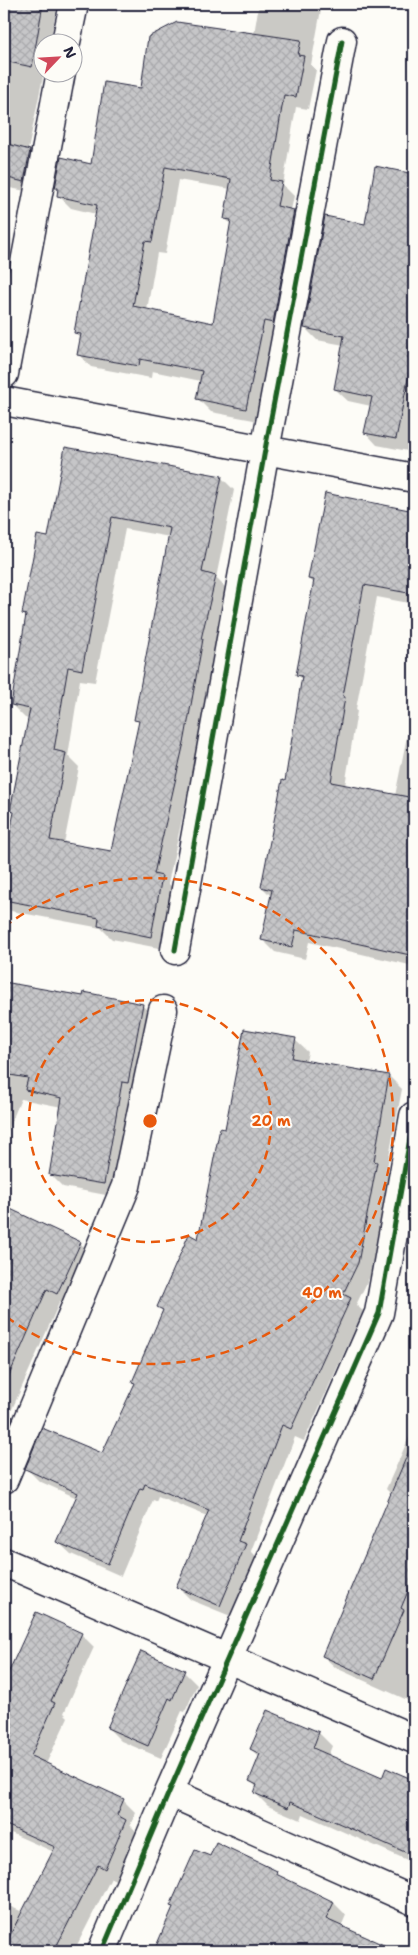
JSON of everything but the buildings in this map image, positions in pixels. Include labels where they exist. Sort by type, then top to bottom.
[{"type":"street","points":[[68,32],[74,4]]},
{"type":"street","points":[[175,950],[265,450],[342,41]]},
{"type":"street","points":[[4,374],[59,82]]},
{"type":"street","points":[[4,401],[414,478]]},
{"type":"street","points":[[4,1479],[126,1186],[163,1010]]},
{"type":"street","points":[[102,1951],[169,1792],[379,1313],[414,1116]]},
{"type":"street","points":[[4,1562],[414,1739]]},
{"type":"street","points":[[169,1792],[414,1901]]},
{"type":"cycle path","points":[[175,950],[265,450],[342,41]]},
{"type":"cycle path","points":[[102,1951],[169,1792],[379,1313],[414,1116]]}]
